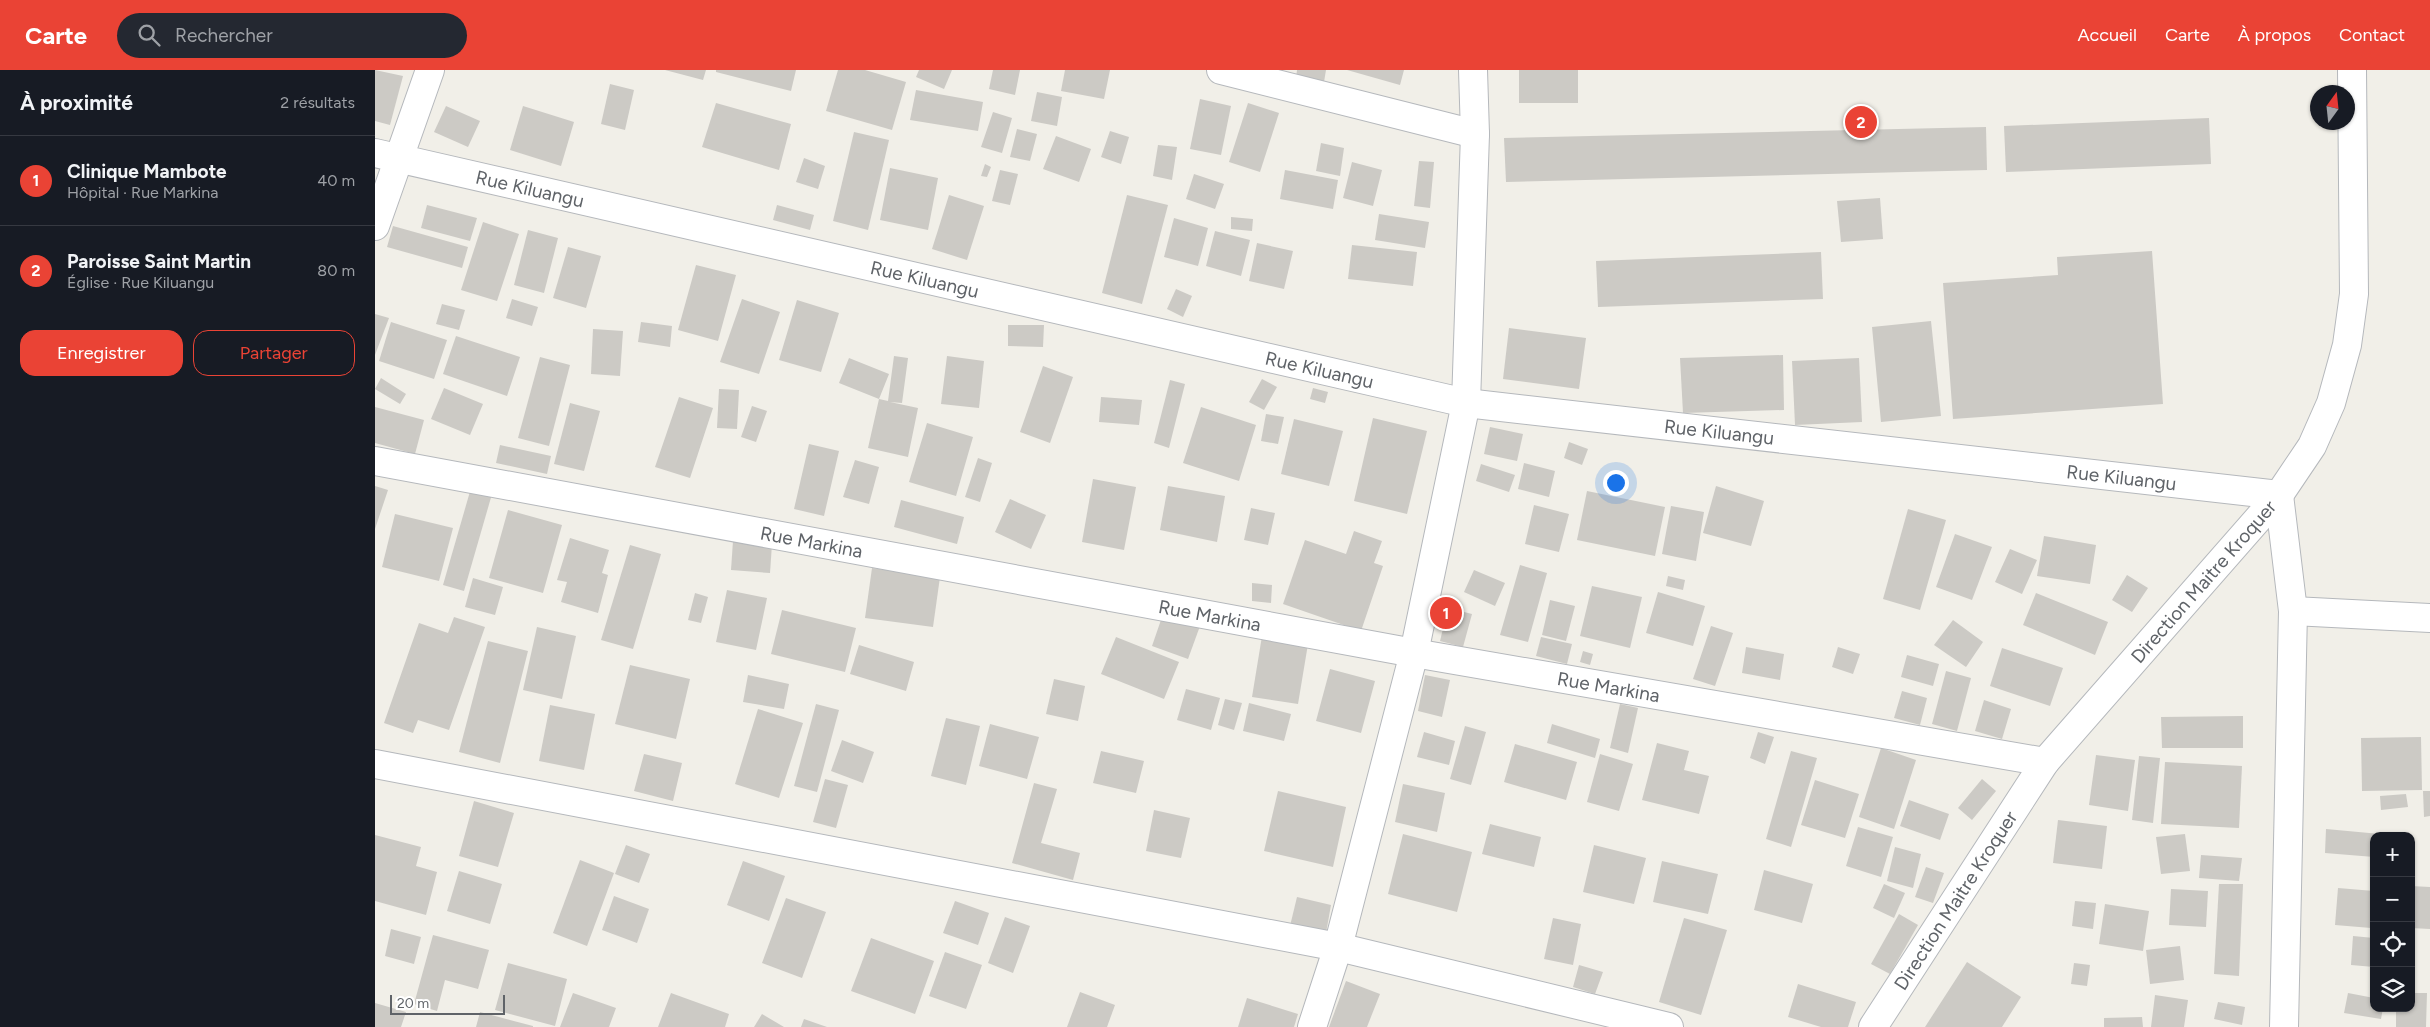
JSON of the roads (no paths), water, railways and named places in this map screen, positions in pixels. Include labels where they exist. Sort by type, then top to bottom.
[{"type":"street","points":[[375,226],[387,155],[430,70]]},
{"type":"street","points":[[1221,70],[1475,134]]},
{"type":"street","points":[[1312,1027],[1338,947],[1414,653],[1466,403],[1475,134],[1473,70]]},
{"type":"street","name":"Direction Maitre Kroquer","points":[[1873,1027],[2045,762],[2279,495],[2312,446],[2331,403],[2347,344],[2354,294],[2353,70]]},
{"type":"street","name":"Rue Kiluangu","points":[[387,155],[1466,403],[2279,495]]},
{"type":"street","name":"Rue Markina","points":[[375,461],[1414,653],[2045,762]]},
{"type":"street","points":[[2279,495],[2293,610],[2284,1027]]},
{"type":"street","points":[[2293,610],[2430,618]]},
{"type":"street","points":[[375,764],[1338,947],[1669,1027]]},
{"type":"place","name":"Paroisse Saint Martin","points":[[1861,122]]},
{"type":"place","name":"Clinique Mambote","points":[[1446,613]]}]
